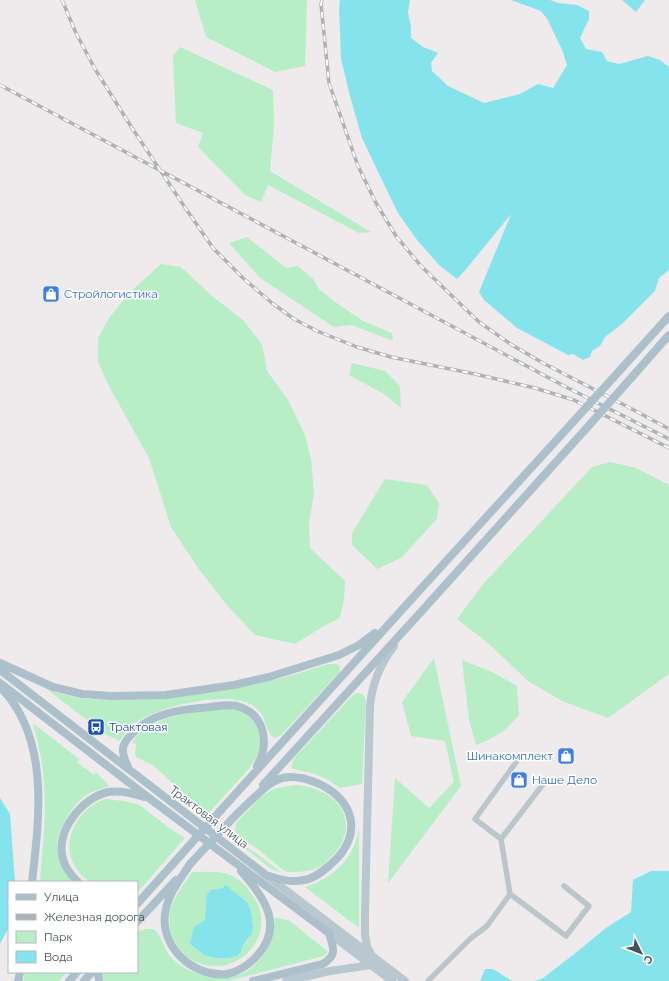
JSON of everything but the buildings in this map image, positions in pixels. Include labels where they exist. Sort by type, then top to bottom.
[{"type":"main road","points":[[138,903],[669,316]]},
{"type":"main road","points":[[138,921],[420,613],[669,335]]},
{"type":"main road","points":[[0,663],[61,689],[95,696],[166,695],[234,685],[269,677],[320,662],[353,649],[373,635],[408,603]]},
{"type":"main road","points":[[372,956],[367,947],[364,912],[370,701],[374,685],[384,660],[420,613]]},
{"type":"main road","name":"Трактовая улица","points":[[0,670],[405,981]]},
{"type":"main road","name":"Трактовая улица","points":[[0,683],[149,798],[392,981]]},
{"type":"main road","points":[[0,687],[14,704],[25,724],[33,750],[37,771],[38,814],[32,881]]},
{"type":"main road","points":[[130,771],[125,759],[123,750],[124,745],[133,732],[152,719],[187,709],[231,705],[243,708],[254,716],[261,726],[264,740],[263,752],[257,766],[221,810]]},
{"type":"main road","points":[[233,818],[271,783],[287,777],[309,780],[325,787],[338,796],[350,813],[352,829],[348,841],[339,858],[329,867],[314,877],[306,880],[291,881],[266,875]]},
{"type":"main road","points":[[77,881],[65,866],[62,850],[63,838],[67,826],[78,810],[92,799],[111,792],[129,792],[149,798]]},
{"type":"main road","points":[[190,864],[173,891],[166,908],[164,922],[167,939],[180,957],[192,966],[206,972],[227,974],[241,969],[254,959],[265,945],[270,931],[270,918],[266,906],[251,884],[231,860]]},
{"type":"main road","points":[[138,895],[154,885]]},
{"type":"main road","points":[[253,981],[323,964],[331,958],[334,950],[329,933]]},
{"type":"main road","points":[[286,981],[371,965]]},
{"type":"main road","points":[[69,981],[76,973]]},
{"type":"main road","points":[[84,981],[91,973]]},
{"type":"street","points":[[517,761],[475,819],[501,839],[510,894],[566,936],[589,906],[564,886]]},
{"type":"street","points":[[501,839],[544,783]]},
{"type":"street","points":[[428,981],[470,939],[487,926],[510,894]]},
{"type":"green space","points":[[195,0],[307,0],[305,66],[275,72],[206,37]]},
{"type":"green space","points":[[180,47],[273,90],[274,127],[270,171],[371,232],[359,233],[268,185],[261,202],[245,195],[198,147],[203,133],[176,123],[173,56]]},
{"type":"green space","points":[[247,237],[286,268],[298,266],[314,280],[319,289],[338,304],[363,321],[392,333],[393,341],[352,325],[334,327],[259,277],[229,243]]},
{"type":"green space","points":[[161,264],[181,267],[212,296],[243,320],[262,344],[267,371],[288,400],[305,435],[311,459],[314,493],[309,524],[310,548],[345,581],[344,599],[340,618],[295,644],[255,635],[225,603],[198,568],[171,527],[149,458],[110,388],[98,362],[98,338],[109,318],[129,293]]},
{"type":"green space","points":[[352,363],[385,371],[400,386],[401,408],[384,394],[349,375]]},
{"type":"green space","points":[[610,462],[636,468],[669,485],[669,674],[608,718],[562,701],[528,681],[489,644],[457,619],[484,583],[592,467]]},
{"type":"green space","points":[[385,479],[427,485],[439,503],[437,519],[401,558],[377,569],[352,545],[352,533]]},
{"type":"green space","points":[[434,658],[461,786],[388,883],[395,778],[429,808],[454,782],[445,741],[411,736],[402,702]]},
{"type":"green space","points":[[462,660],[492,672],[517,686],[519,715],[504,731],[476,745],[469,720]]},
{"type":"green space","points":[[329,664],[339,665],[339,673],[281,735],[276,738],[273,737],[269,731],[261,713],[252,705],[241,701],[227,699],[178,705],[149,715],[133,725],[120,741],[103,733],[106,730],[91,717],[87,720],[44,687],[70,696],[97,700],[188,694],[257,684]]},
{"type":"green space","points":[[356,693],[362,694],[366,700],[362,784],[340,788],[319,776],[292,768],[292,763],[295,757]]},
{"type":"green space","points":[[230,709],[244,713],[253,720],[259,733],[259,750],[252,765],[207,815],[154,766],[136,757],[136,744],[132,743],[150,726],[162,720],[190,713]]},
{"type":"green space","points":[[33,724],[79,759],[77,762],[94,775],[96,772],[109,786],[90,793],[79,801],[69,814],[61,829],[57,844],[58,851],[72,881],[40,881],[45,819],[45,794],[38,746]]},
{"type":"green space","points":[[294,785],[312,788],[328,795],[342,810],[346,828],[344,838],[339,847],[322,865],[318,868],[310,870],[288,872],[282,869],[262,852],[235,836],[236,823],[260,798],[277,788]]},
{"type":"green space","points":[[105,799],[111,799],[136,804],[141,806],[169,828],[185,838],[138,891],[138,881],[89,881],[80,873],[73,862],[70,851],[70,840],[73,830],[78,820],[95,804]]},
{"type":"green space","points":[[359,827],[359,928],[305,887],[325,878],[341,865],[353,848]]},
{"type":"green space","points":[[236,841],[256,853],[282,873],[271,869]]},
{"type":"green space","points":[[192,872],[221,872],[235,877],[248,889],[258,904],[262,920],[259,936],[248,953],[238,960],[226,965],[203,965],[192,960],[182,952],[174,941],[170,925],[171,908]],"holes":[[[212,889],[221,889],[251,911],[253,926],[248,940],[242,947],[241,952],[237,956],[229,958],[216,958],[194,927],[205,920]]]},
{"type":"green space","points":[[275,917],[290,921],[327,951],[327,953],[324,956],[228,981],[103,981],[102,973],[138,973],[138,932],[144,930],[155,930],[167,952],[182,967],[200,974],[219,977],[237,975],[250,969],[264,954],[273,935]]},
{"type":"green space","points":[[25,973],[66,973],[59,981],[23,981]]},
{"type":"water","points":[[340,0],[410,0],[408,13],[411,26],[411,38],[423,47],[438,53],[431,63],[432,71],[448,86],[484,103],[520,94],[538,84],[553,88],[567,65],[563,52],[548,20],[541,11],[511,0],[550,0],[558,3],[577,5],[589,11],[589,19],[580,38],[586,49],[602,52],[607,61],[619,64],[648,56],[660,60],[669,67],[669,270],[659,278],[655,291],[622,324],[605,337],[600,346],[592,351],[590,357],[583,360],[573,354],[568,355],[517,328],[484,300],[479,292],[511,214],[457,279],[439,265],[417,240],[398,213],[362,138],[351,100],[341,59]]},
{"type":"water","points":[[622,0],[645,0],[636,12]]},
{"type":"water","points":[[0,798],[10,814],[15,881],[8,881],[8,929],[0,944]]},
{"type":"water","points":[[651,871],[669,871],[669,981],[535,981],[543,978],[606,928],[631,912],[633,880]]},
{"type":"water","points":[[226,885],[247,902],[251,911],[253,926],[252,933],[237,956],[229,958],[216,958],[204,955],[190,944],[194,927],[205,920],[207,894],[212,889],[221,889]]},
{"type":"water","points":[[485,969],[493,969],[512,981],[480,981]]},
{"type":"railway","points":[[62,0],[76,33],[95,69],[132,128],[213,248],[244,279],[272,303],[294,319],[317,331],[357,347],[391,357],[535,388],[574,400],[669,448]]},
{"type":"railway","points":[[322,0],[321,4],[329,83],[358,166],[376,203],[396,236],[421,266],[479,322],[512,345],[543,363],[669,429]]},
{"type":"railway","points":[[0,85],[566,387],[669,439]]},
{"type":"place","name":"Стройлогистика","points":[[51,294]]},
{"type":"place","name":"Трактовая","points":[[96,727]]},
{"type":"place","name":"Шинакомплект","points":[[566,756]]},
{"type":"place","name":"Наше Дело","points":[[519,780]]}]
